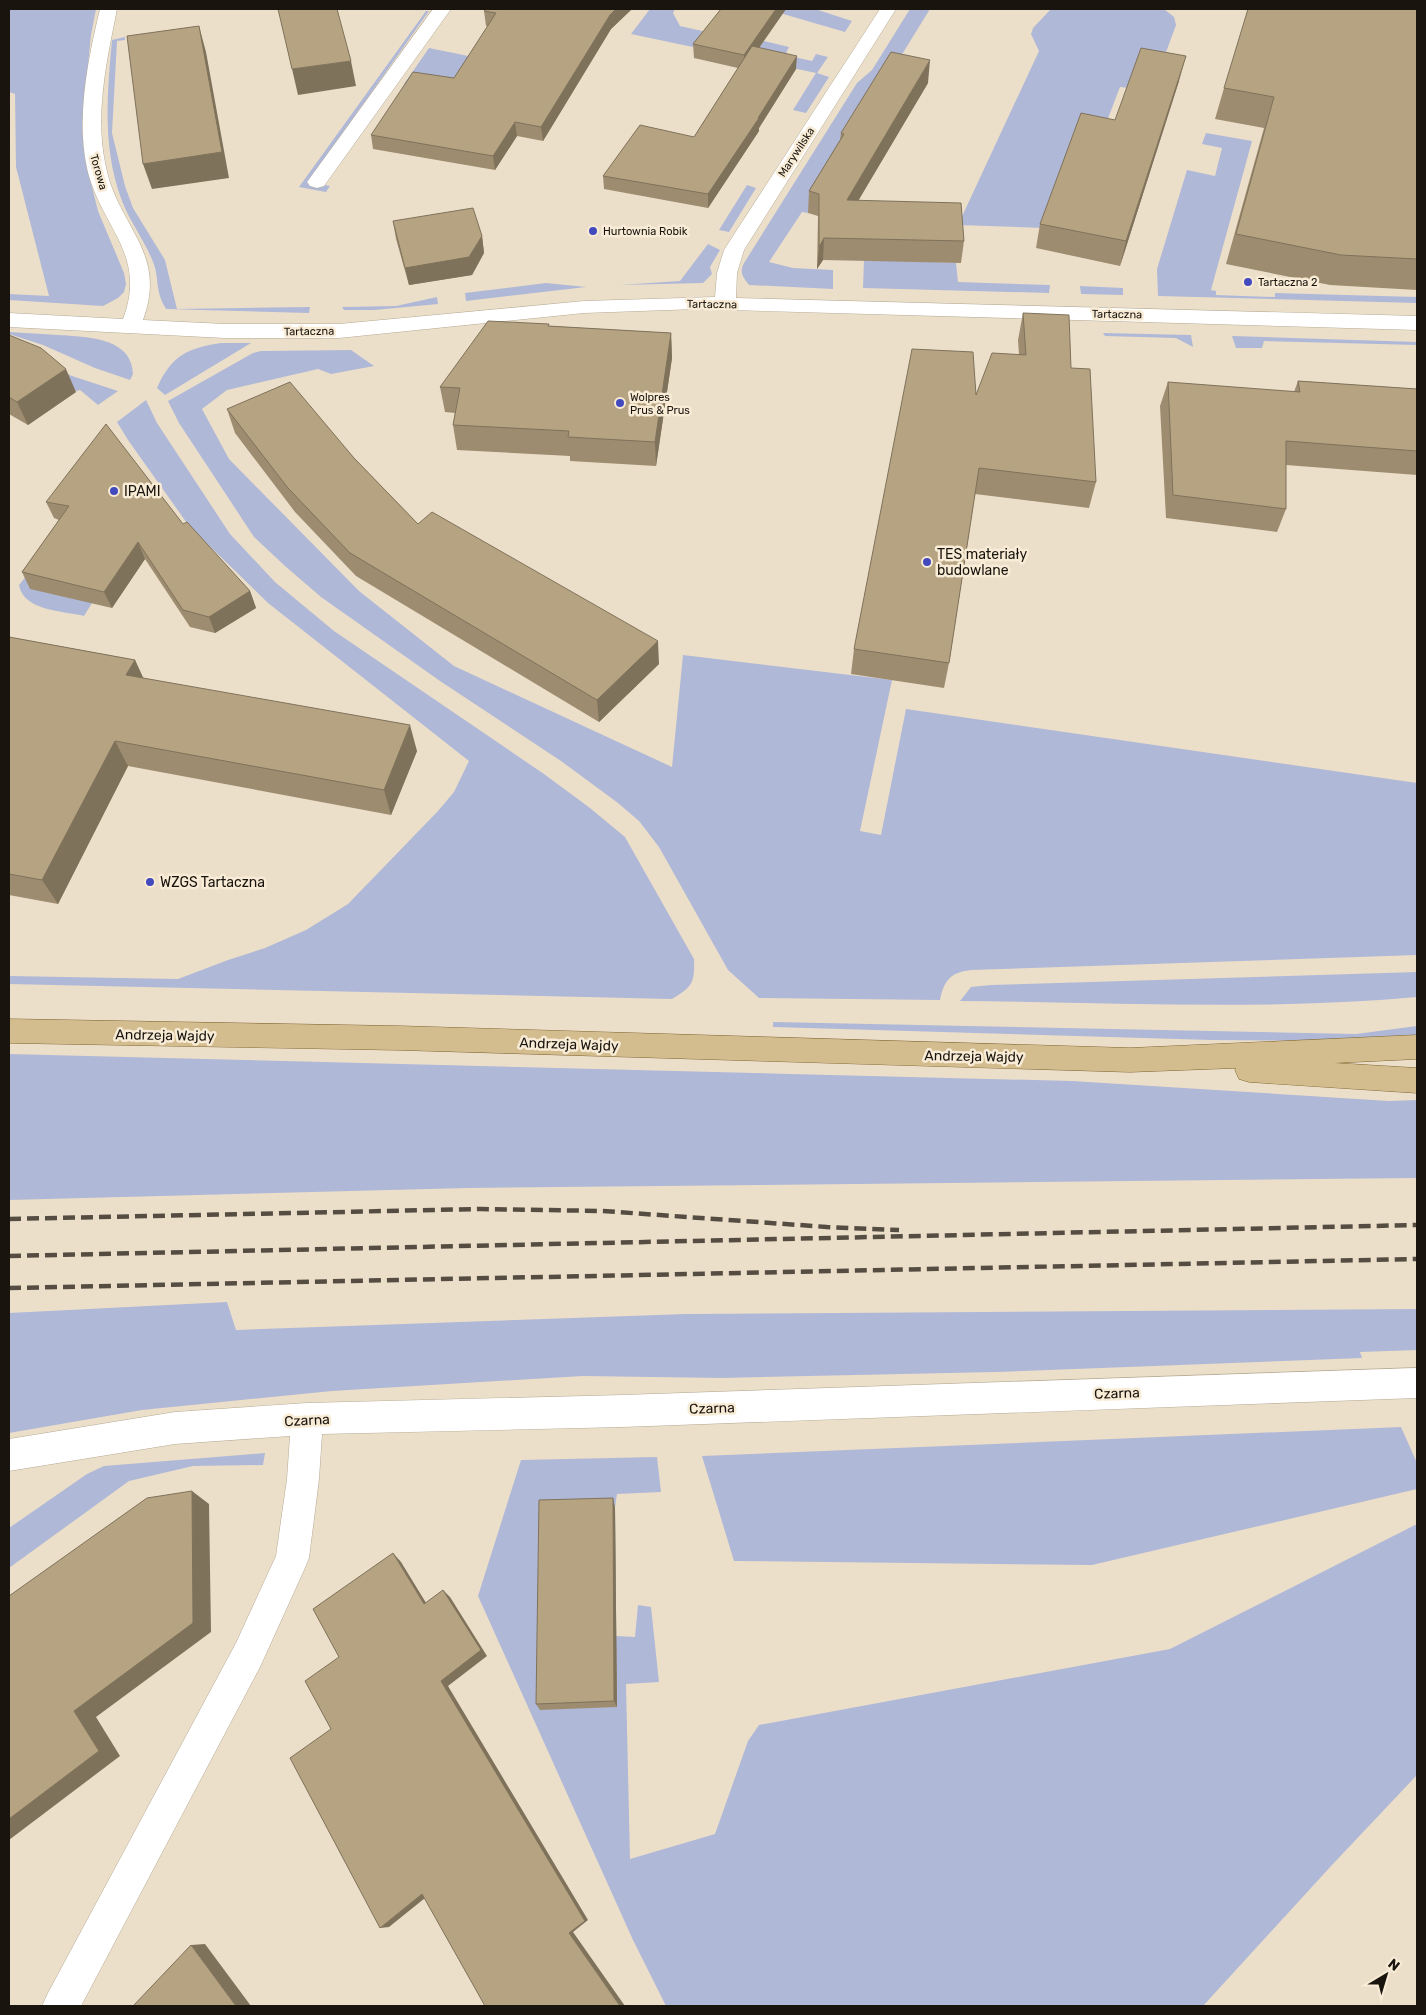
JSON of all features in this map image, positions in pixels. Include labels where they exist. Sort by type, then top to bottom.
[{"type":"main road","name":"Andrzeja Wajdy","points":[[9,1031],[408,1038],[1130,1060],[1417,1048]]},
{"type":"main road","name":"Andrzeja Wajdy","points":[[1130,1060],[1180,1066],[1417,1081]]},
{"type":"street","name":"Torowa","points":[[108,9],[98,58],[93,105],[92,144],[96,170],[112,212],[131,246],[139,272],[140,300],[130,327]]},
{"type":"street","points":[[317,182],[442,9]]},
{"type":"street","name":"Marywilska","points":[[725,304],[726,273],[734,250],[888,9]]},
{"type":"street","name":"Tartaczna","points":[[9,320],[244,332],[339,331],[584,307],[651,303],[1417,323]]},
{"type":"street","name":"Czarna","points":[[9,1455],[175,1428],[307,1419],[623,1411],[1417,1383]]},
{"type":"street","points":[[61,2006],[248,1655],[276,1597],[292,1558],[303,1479],[307,1419]]},
{"type":"shaded area","points":[[9,9],[96,9],[91,35],[82,126],[85,159],[98,211],[124,273],[126,284],[124,292],[118,298],[103,306],[9,300],[9,294],[49,296],[16,167],[15,94],[9,92]]},
{"type":"shaded area","points":[[650,9],[675,9],[673,13],[680,26],[760,44],[764,41],[789,47],[785,55],[812,61],[816,54],[828,57],[817,73],[829,77],[806,113],[793,110],[816,73],[631,34]]},
{"type":"shaded area","points":[[766,9],[815,9],[852,21],[845,32]]},
{"type":"shaded area","points":[[910,9],[930,9],[840,155],[808,213],[802,212],[769,262],[793,268],[833,270],[833,289],[749,285],[743,277],[744,263],[857,83],[872,70]]},
{"type":"shaded area","points":[[1051,9],[1164,9],[1174,17],[1176,25],[1157,77],[1129,88],[1120,87],[1099,142],[1043,228],[958,225],[1039,51],[1031,34],[1033,28]]},
{"type":"shaded area","points":[[426,11],[429,11],[308,182],[330,186],[326,192],[299,187]]},
{"type":"shaded area","points":[[125,37],[125,40],[117,41],[112,133],[125,186],[133,208],[165,260],[177,309],[310,307],[309,313],[166,309],[158,290],[153,262],[122,201],[111,161],[108,101],[112,40]]},
{"type":"shaded area","points":[[429,48],[508,64],[482,98],[404,84]]},
{"type":"shaded area","points":[[1206,133],[1252,141],[1211,290],[1216,291],[1216,295],[1275,297],[1275,293],[1417,297],[1417,303],[1158,296],[1157,269],[1187,170],[1215,176],[1222,148],[1202,144]]},
{"type":"shaded area","points":[[747,185],[756,188],[729,232],[719,230]]},
{"type":"shaded area","points":[[708,244],[720,250],[710,267],[712,274],[703,283],[620,285],[680,281]]},
{"type":"shaded area","points":[[864,259],[956,263],[958,282],[1050,285],[1049,293],[863,288]]},
{"type":"shaded area","points":[[546,283],[586,287],[466,301],[465,293]]},
{"type":"shaded area","points":[[1080,286],[1123,288],[1123,295],[1081,294]]},
{"type":"shaded area","points":[[437,297],[438,304],[374,310],[344,310],[342,307],[396,306]]},
{"type":"shaded area","points":[[9,332],[94,338],[106,341],[125,353],[131,362],[133,374],[130,380],[95,368],[43,345],[9,334]]},
{"type":"shaded area","points":[[1103,333],[1191,335],[1193,347],[1176,338],[1105,336]]},
{"type":"shaded area","points":[[1232,336],[1417,342],[1417,345],[1264,341],[1262,348],[1236,348]]},
{"type":"shaded area","points":[[221,343],[251,343],[165,395],[157,388],[168,368],[182,355],[199,348]]},
{"type":"shaded area","points":[[9,349],[72,376],[118,391],[98,405],[80,390],[73,390]]},
{"type":"shaded area","points":[[351,350],[374,366],[331,374],[318,369],[227,390],[202,409],[229,459],[359,591],[454,666],[672,767],[683,655],[892,680],[860,831],[881,835],[906,709],[1417,783],[1417,955],[972,970],[959,973],[950,978],[946,982],[940,1000],[759,998],[728,970],[659,847],[639,821],[561,761],[440,681],[321,597],[285,566],[254,537],[179,423],[168,401],[253,353],[261,351]]},
{"type":"shaded area","points":[[146,400],[157,423],[230,534],[275,582],[334,631],[544,774],[625,837],[694,959],[693,979],[684,991],[672,999],[9,984],[9,976],[178,979],[265,948],[306,930],[348,904],[438,811],[454,792],[469,761],[268,603],[189,526],[117,422]]},
{"type":"shaded area","points":[[32,569],[92,603],[84,616],[56,611],[36,605],[28,600],[22,594],[19,585]]},
{"type":"shaded area","points":[[1417,972],[1417,997],[1360,1001],[1303,1004],[1189,1005],[960,1001],[971,987],[991,985]]},
{"type":"shaded area","points":[[773,1022],[1356,1034],[1417,1026],[1417,1037],[1365,1041],[1211,1040],[773,1027]]},
{"type":"shaded area","points":[[9,1054],[1072,1081],[1389,1101],[1417,1100],[1417,1178],[468,1188],[9,1200]]},
{"type":"shaded area","points":[[227,1302],[236,1330],[686,1314],[1417,1309],[1417,1350],[1360,1352],[1362,1358],[996,1372],[721,1378],[583,1376],[332,1391],[142,1410],[9,1433],[9,1313]]},
{"type":"shaded area","points":[[1401,1427],[1417,1463],[1417,1489],[1092,1565],[734,1561],[702,1456]]},
{"type":"shaded area","points":[[265,1453],[263,1465],[193,1466],[129,1481],[9,1568],[9,1528],[87,1474],[104,1466]]},
{"type":"shaded area","points":[[657,1457],[661,1492],[617,1494],[615,1508],[616,1636],[635,1637],[638,1605],[651,1607],[659,1682],[626,1684],[630,1859],[715,1834],[748,1741],[759,1725],[1170,1649],[1417,1524],[1417,1775],[1203,2006],[666,2006],[633,1940],[478,1596],[521,1460]]},
{"type":"building","points":[[278,9],[337,9],[351,61],[292,69]]},
{"type":"building","points":[[486,9],[616,9],[610,15],[541,127],[515,122],[493,156],[371,135],[413,72],[454,78],[496,13],[484,11]]},
{"type":"building","points":[[721,9],[776,9],[744,55],[693,44]]},
{"type":"building","points":[[1248,9],[1417,9],[1417,259],[1341,255],[1236,234],[1274,97],[1224,88]]},
{"type":"building","points":[[199,26],[222,152],[143,164],[127,36]]},
{"type":"building","points":[[752,46],[797,56],[759,118],[708,194],[603,176],[640,125],[694,137]]},
{"type":"building","points":[[1141,48],[1186,56],[1126,241],[1040,224],[1081,113],[1115,120]]},
{"type":"building","points":[[891,52],[930,60],[847,200],[961,203],[964,241],[824,238],[819,247],[819,194],[809,191],[844,134],[841,133]]},
{"type":"building","points":[[473,208],[482,236],[469,257],[405,268],[393,221]]},
{"type":"building","points":[[1023,313],[1069,315],[1071,368],[1090,369],[1096,482],[979,468],[949,663],[854,649],[912,349],[973,352],[976,395],[992,353],[1026,355]]},
{"type":"building","points":[[488,321],[671,333],[655,442],[568,437],[569,431],[453,425],[460,388],[440,387]]},
{"type":"building","points":[[9,335],[41,348],[66,369],[17,402],[9,397]]},
{"type":"building","points":[[1298,381],[1417,389],[1417,451],[1286,441],[1286,509],[1173,495],[1168,382],[1300,392]]},
{"type":"building","points":[[290,382],[354,458],[418,524],[432,512],[658,641],[597,700],[350,553],[288,488],[227,409]]},
{"type":"building","points":[[106,424],[183,524],[187,522],[250,591],[209,617],[183,610],[138,542],[104,592],[22,572],[69,506],[46,502]]},
{"type":"building","points":[[9,637],[135,660],[126,675],[410,725],[384,790],[115,741],[42,880],[9,874]]},
{"type":"building","points":[[192,1491],[193,1623],[74,1711],[99,1751],[9,1819],[9,1596],[147,1498]]},
{"type":"building","points":[[613,1498],[614,1701],[536,1704],[539,1500]]},
{"type":"building","points":[[393,1553],[424,1604],[443,1590],[481,1650],[441,1681],[585,1921],[569,1933],[620,2006],[485,2006],[422,1894],[380,1928],[290,1758],[331,1729],[305,1681],[339,1657],[313,1609]]},
{"type":"building","points":[[191,1945],[236,2006],[133,2006]]},
{"type":"railway","points":[[9,1219],[481,1209],[603,1211],[827,1227],[899,1230]]},
{"type":"railway","points":[[9,1256],[1417,1225]]},
{"type":"railway","points":[[9,1288],[1417,1259]]},
{"type":"place","name":"Hurtownia Robik","points":[[593,231]]},
{"type":"place","name":"Tartaczna 2","points":[[1248,282]]},
{"type":"place","name":"Wolpres Prus & Prus","points":[[620,403]]},
{"type":"place","name":"IPAMI","points":[[114,491]]},
{"type":"place","name":"TES materiały budowlane","points":[[927,562]]},
{"type":"place","name":"WZGS Tartaczna","points":[[150,882]]}]
